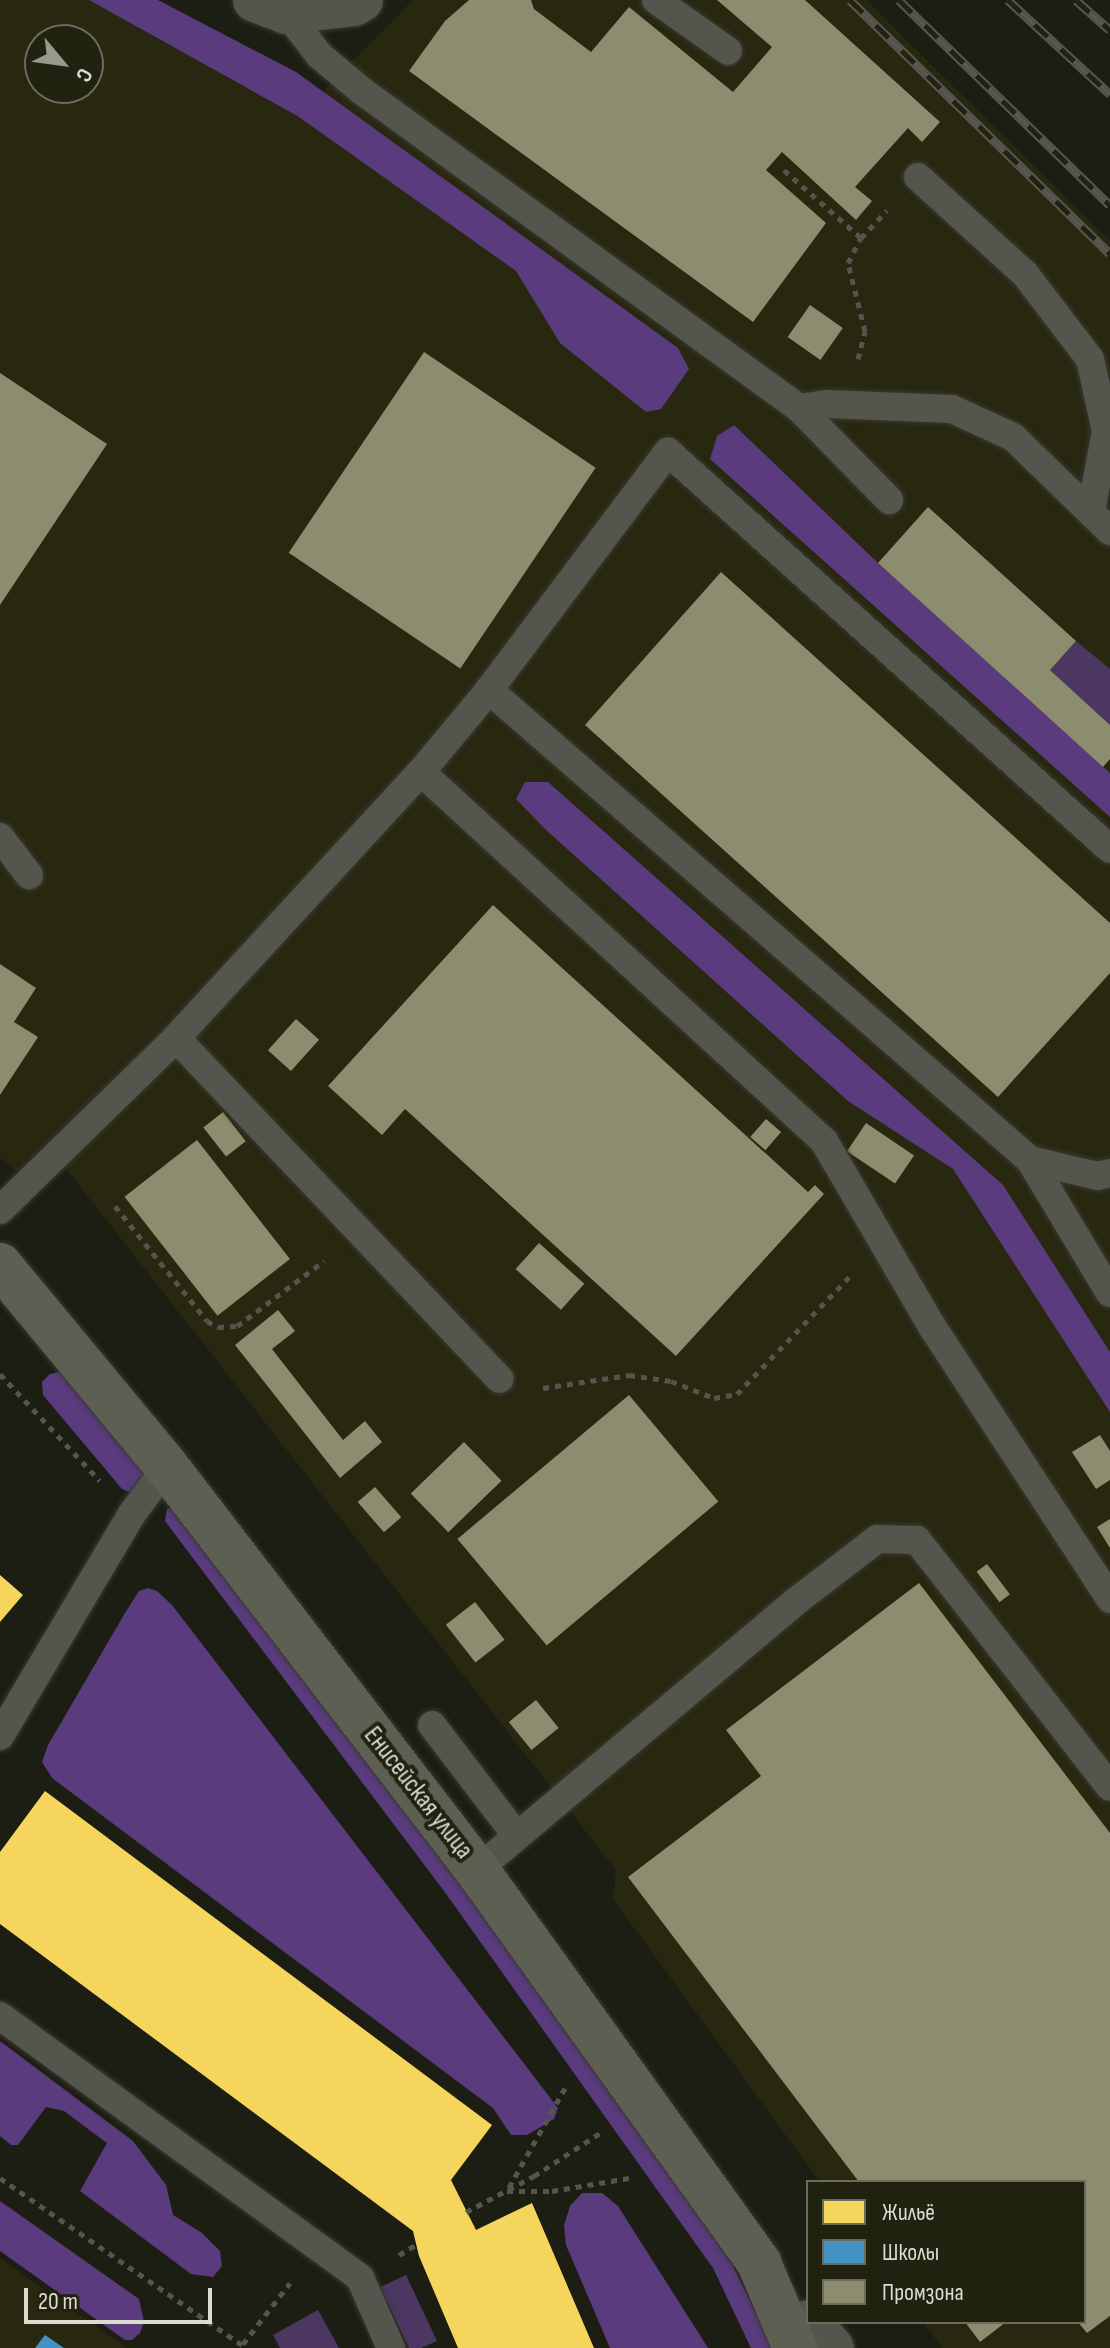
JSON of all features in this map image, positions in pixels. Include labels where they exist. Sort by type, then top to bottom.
[{"type":"main road","name":"Енисейская улица","points":[[0,1265],[167,1467],[477,1870],[759,2263],[795,2348]]},
{"type":"street","points":[[270,6],[354,4],[361,0]]},
{"type":"street","points":[[759,2263],[806,2318]]},
{"type":"street","points":[[812,2324],[832,2348]]},
{"type":"lane","points":[[656,0],[728,51]]},
{"type":"lane","points":[[270,6],[319,55],[362,91],[799,408],[889,500]]},
{"type":"lane","points":[[918,177],[1025,274],[1090,359],[1106,431],[1100,521]]},
{"type":"lane","points":[[799,408],[827,404],[952,409],[1013,437],[1100,521]]},
{"type":"lane","points":[[0,1210],[176,1038],[421,772],[489,690],[668,452],[1110,849]]},
{"type":"lane","points":[[489,690],[1030,1160],[1110,1293]]},
{"type":"lane","points":[[421,772],[824,1141],[933,1328],[1110,1599]]},
{"type":"lane","points":[[0,837],[29,875]]},
{"type":"lane","points":[[176,1038],[500,1379]]},
{"type":"lane","points":[[1030,1160],[1097,1176],[1110,1173]]},
{"type":"lane","points":[[0,1736],[131,1515],[167,1467]]},
{"type":"lane","points":[[477,1870],[795,1602],[877,1539],[917,1540],[1110,1787]]},
{"type":"lane","points":[[432,1725],[517,1836]]},
{"type":"lane","points":[[0,2016],[360,2278],[391,2348]]},
{"type":"path","points":[[784,170],[861,238]]},
{"type":"path","points":[[827,404],[859,357],[865,331],[848,263],[861,238],[918,177]]},
{"type":"path","points":[[115,1206],[207,1321],[218,1327],[237,1326],[362,1233]]},
{"type":"path","points":[[500,1379],[524,1391],[629,1375],[671,1381],[714,1398],[737,1394],[884,1240]]},
{"type":"path","points":[[507,2191],[569,2080]]},
{"type":"path","points":[[466,2212],[507,2191],[605,2130]]},
{"type":"path","points":[[507,2191],[552,2191],[638,2176]]},
{"type":"path","points":[[0,2178],[245,2346],[318,2248]]},
{"type":"shaded area","points":[[0,0],[89,0],[298,117],[413,0],[866,0],[1110,241],[1110,2348],[942,2348],[924,2324],[1086,2324],[1086,2180],[819,2180],[613,1899],[616,1870],[57,1157],[18,1172],[0,1158]]},
{"type":"shaded area","points":[[89,0],[158,0],[296,72],[678,348],[689,369],[661,409],[646,412],[560,343],[516,271],[299,117]]},
{"type":"shaded area","points":[[734,425],[878,563],[1110,773],[1110,817],[710,459],[717,436]]},
{"type":"shaded area","points":[[1076,641],[1110,669],[1110,725],[1050,670]]},
{"type":"shaded area","points":[[525,782],[548,782],[1003,1185],[1110,1352],[1110,1412],[953,1169],[848,1101],[545,829],[516,799]]},
{"type":"shaded area","points":[[60,1372],[142,1464],[144,1477],[131,1493],[122,1489],[43,1395],[42,1382],[50,1374]]},
{"type":"shaded area","points":[[176,1508],[460,1881],[731,2262],[773,2348],[751,2348],[713,2268],[444,1891],[165,1521],[167,1509]]},
{"type":"shaded area","points":[[148,1588],[157,1591],[172,1605],[558,2108],[554,2119],[527,2135],[511,2135],[493,2108],[52,1778],[42,1762],[48,1745],[139,1591]]},
{"type":"shaded area","points":[[0,2041],[133,2141],[166,2185],[173,2215],[202,2233],[220,2251],[222,2266],[213,2277],[191,2274],[80,2191],[107,2143],[64,2111],[46,2107],[18,2145],[11,2145],[0,2136]]},
{"type":"shaded area","points":[[582,2193],[602,2193],[618,2206],[708,2348],[610,2348],[566,2245],[564,2225],[570,2206]]},
{"type":"shaded area","points":[[0,2201],[139,2299],[144,2322],[140,2333],[132,2340],[125,2340],[0,2251]]},
{"type":"shaded area","points":[[0,2258],[127,2348],[0,2348]]},
{"type":"shaded area","points":[[406,2275],[437,2341],[421,2348],[409,2348],[380,2287]]},
{"type":"shaded area","points":[[318,2310],[339,2348],[280,2348],[273,2335]]},
{"type":"building: Жильё","points":[[0,1575],[23,1595],[0,1622]]},
{"type":"building: Жильё","points":[[45,1791],[492,2125],[451,2180],[476,2230],[532,2203],[594,2348],[458,2348],[419,2256],[413,2231],[0,1924],[0,1852]]},
{"type":"building: Школы","points":[[45,2335],[64,2348],[35,2348]]},
{"type":"building: Промзона","points":[[469,0],[531,0],[534,9],[591,52],[629,7],[733,92],[772,47],[717,0],[805,0],[940,122],[922,142],[908,128],[855,187],[872,201],[856,220],[782,152],[766,170],[826,223],[753,322],[409,71],[445,21]]},
{"type":"building: Промзона","points":[[810,305],[843,328],[820,360],[788,337]]},
{"type":"building: Промзона","points":[[424,352],[596,468],[460,668],[289,553]]},
{"type":"building: Промзона","points":[[0,373],[107,444],[0,605]]},
{"type":"building: Промзона","points":[[928,507],[1076,641],[1050,670],[1110,725],[1110,759],[1103,767],[878,563]]},
{"type":"building: Промзона","points":[[721,572],[1110,923],[1110,973],[998,1097],[585,725]]},
{"type":"building: Промзона","points":[[493,905],[808,1192],[815,1185],[824,1194],[676,1356],[405,1109],[382,1135],[328,1086]]},
{"type":"building: Промзона","points":[[0,964],[36,988],[14,1022],[38,1037],[0,1095]]},
{"type":"building: Промзона","points":[[296,1019],[319,1040],[291,1071],[268,1050]]},
{"type":"building: Промзона","points":[[223,1112],[246,1141],[226,1157],[203,1127]]},
{"type":"building: Промзона","points":[[766,1119],[781,1132],[765,1150],[750,1137]]},
{"type":"building: Промзона","points":[[866,1123],[914,1155],[895,1184],[847,1151]]},
{"type":"building: Промзона","points":[[197,1140],[290,1259],[217,1316],[125,1197]]},
{"type":"building: Промзона","points":[[539,1243],[584,1284],[561,1310],[516,1269]]},
{"type":"building: Промзона","points":[[278,1310],[295,1331],[272,1349],[343,1440],[365,1421],[382,1442],[340,1478],[235,1345]]},
{"type":"building: Промзона","points":[[629,1395],[718,1501],[547,1645],[457,1539]]},
{"type":"building: Промзона","points":[[1100,1435],[1110,1451],[1110,1480],[1096,1489],[1072,1452]]},
{"type":"building: Промзона","points":[[464,1442],[502,1481],[448,1532],[411,1493]]},
{"type":"building: Промзона","points":[[375,1487],[401,1517],[384,1532],[358,1502]]},
{"type":"building: Промзона","points":[[1110,1519],[1110,1548],[1097,1527]]},
{"type":"building: Промзона","points":[[987,1564],[1010,1594],[999,1602],[977,1572]]},
{"type":"building: Промзона","points":[[919,1583],[1110,1833],[1110,2316],[1087,2333],[1080,2324],[1086,2324],[1086,2180],[857,2180],[628,1877],[761,1776],[726,1730]]},
{"type":"building: Промзона","points":[[475,1602],[505,1640],[475,1663],[446,1625]]},
{"type":"building: Промзона","points":[[536,1700],[559,1728],[531,1750],[509,1722]]},
{"type":"building: Промзона","points":[[966,2324],[1003,2324],[980,2342]]},
{"type":"railway","points":[[850,0],[1110,254]]},
{"type":"railway","points":[[899,0],[1110,205]]},
{"type":"railway","points":[[1008,0],[1110,94]]},
{"type":"railway","points":[[1076,0],[1110,30]]}]
